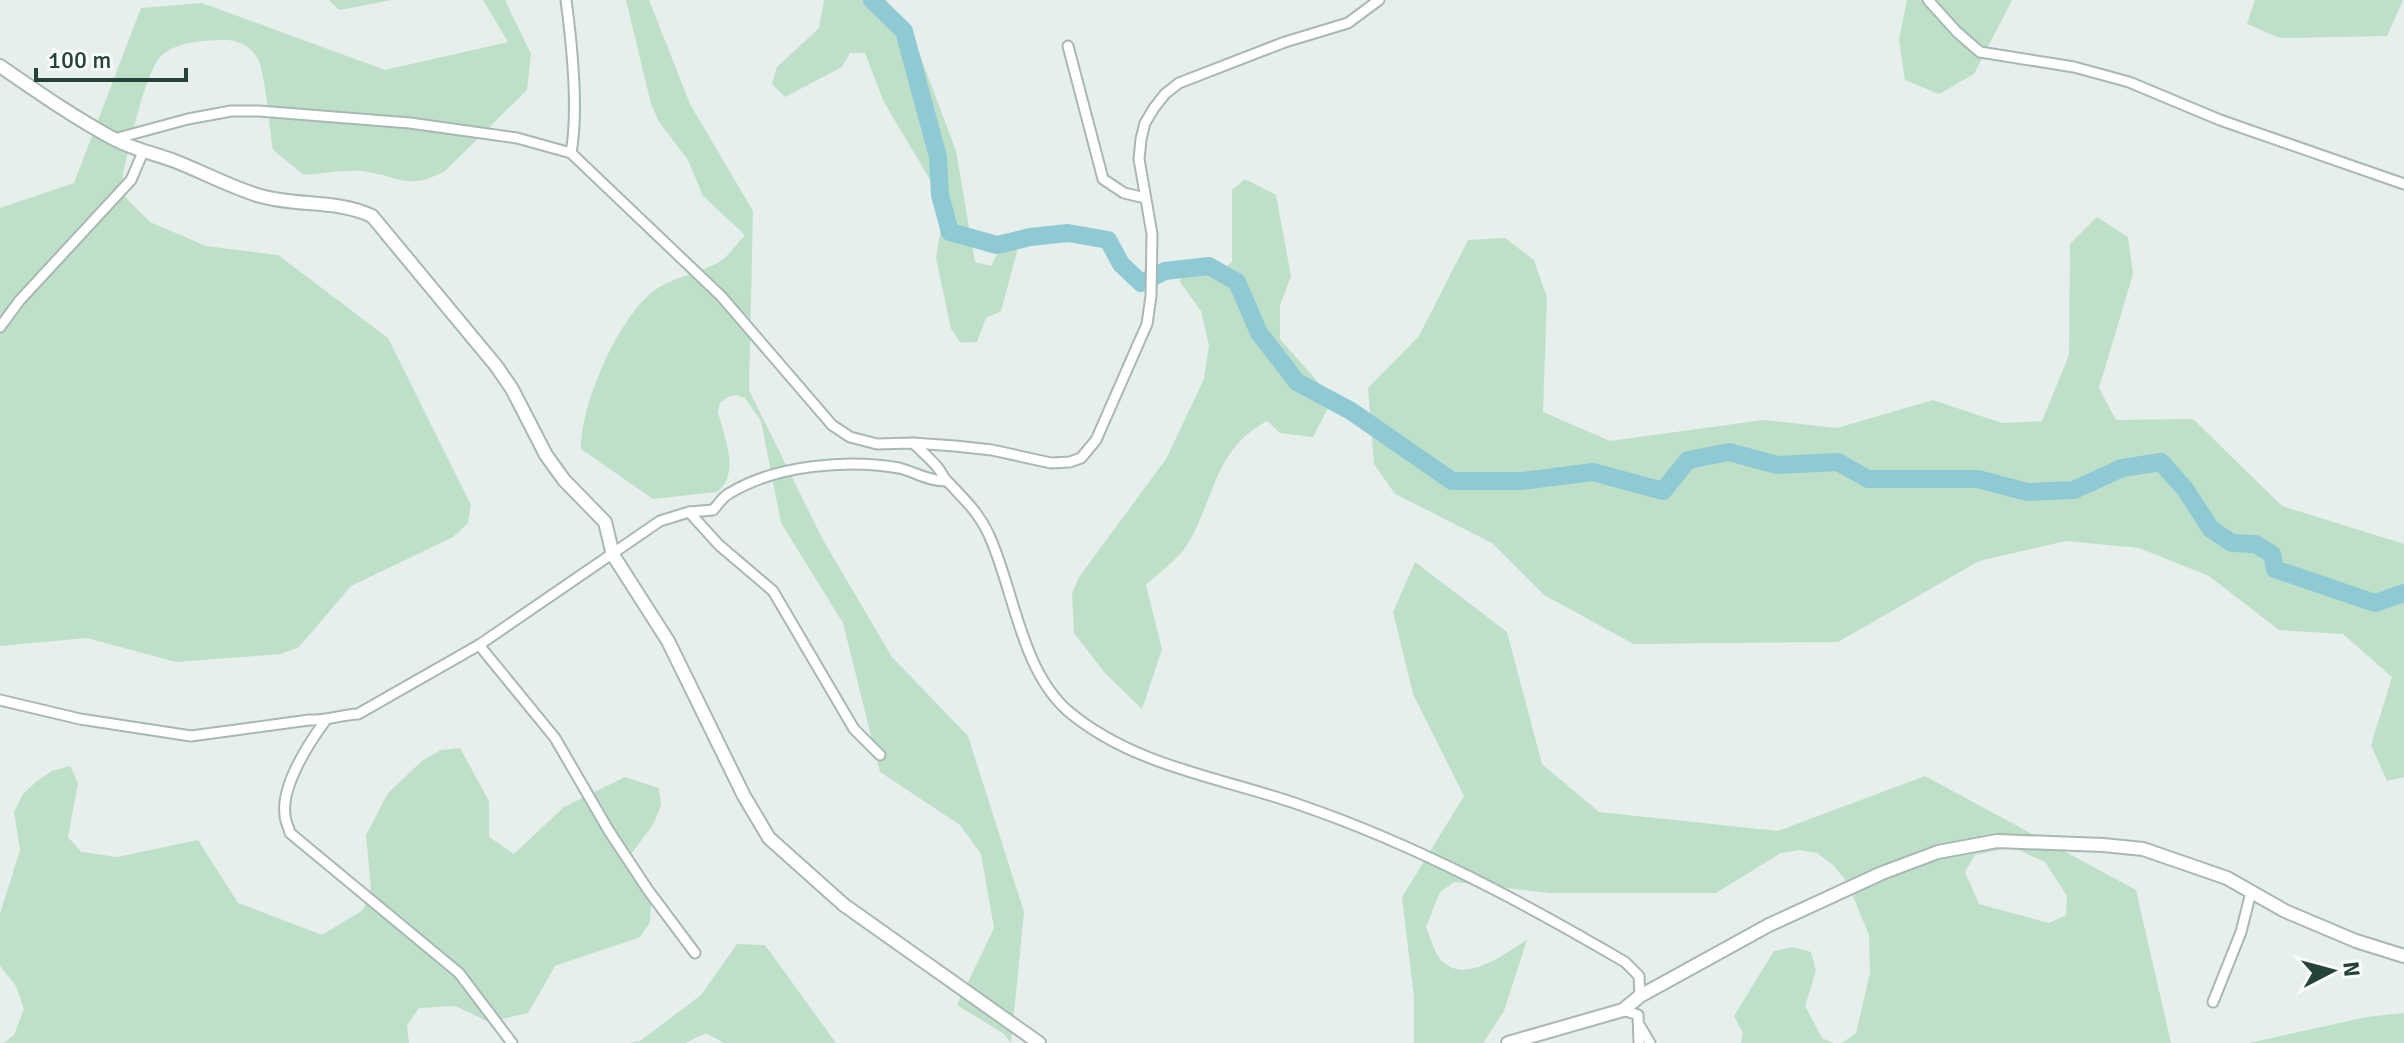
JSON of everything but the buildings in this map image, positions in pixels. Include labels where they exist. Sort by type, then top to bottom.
[{"type":"street","points":[[566,0],[571,36],[574,133],[571,153]]},
{"type":"street","points":[[114,139],[188,119],[231,111],[259,111],[410,123],[517,138],[571,153],[721,296],[832,425],[850,437],[877,444],[913,443],[992,450],[1051,463],[1070,462],[1088,452],[1117,396],[1147,324],[1151,296],[1152,234],[1139,159],[1145,123],[1165,94],[1195,76],[1285,42],[1348,23],[1379,0]]},
{"type":"street","points":[[1928,0],[1980,52],[2074,67],[2129,82],[2220,120],[2404,184]]},
{"type":"street","points":[[1068,46],[1103,179],[1124,193],[1145,198]]},
{"type":"street","points":[[0,66],[114,139],[143,152],[258,195],[293,202],[336,205],[372,216],[497,367],[512,389],[546,455],[564,480],[605,522],[613,555],[668,641],[744,796],[769,838],[844,905],[1039,1043]]},
{"type":"street","points":[[0,327],[20,300],[131,180],[143,152]]},
{"type":"street","points":[[913,443],[981,518],[1040,675],[1067,709],[1082,721],[1132,751],[1303,806],[1472,878],[1625,962],[1639,976],[1640,996]]},
{"type":"street","points":[[512,1043],[459,973],[290,833],[284,813],[291,781],[304,749],[325,721],[335,715],[358,714],[479,645],[660,521],[689,512],[713,510],[728,493],[774,475],[806,467],[864,465],[902,469],[920,477],[946,481]]},
{"type":"street","points":[[689,512],[719,545],[773,591],[854,729],[880,755]]},
{"type":"street","points":[[479,645],[555,738],[609,831],[695,953]]},
{"type":"street","points":[[0,700],[80,719],[191,736],[309,720],[325,721]]},
{"type":"street","points":[[1508,1043],[1623,1010],[1640,996],[1769,925],[1938,852],[1971,845],[2030,842],[2143,849],[2227,878],[2285,911],[2356,941],[2388,948],[2404,956]]},
{"type":"street","points":[[2213,1002],[2241,932],[2251,892]]},
{"type":"street","points":[[1623,1010],[1638,1015],[1639,1043]]},
{"type":"street","points":[[1640,1026],[1650,1043]]},
{"type":"green space","points":[[329,0],[392,0],[339,10]]},
{"type":"green space","points":[[483,0],[505,0],[531,54],[527,90],[445,171],[411,181],[361,171],[304,175],[273,150],[258,59],[246,46],[235,41],[210,40],[172,49],[160,57],[154,67],[136,122],[120,192],[150,222],[206,246],[278,255],[388,338],[471,505],[468,523],[453,537],[351,586],[299,647],[281,654],[176,662],[87,638],[0,646],[0,208],[74,183],[141,8],[202,3],[385,70],[508,42]]},
{"type":"green space","points":[[626,0],[649,0],[690,104],[753,211],[749,390],[823,540],[892,657],[968,736],[1024,912],[1011,1043],[1004,1034],[957,1005],[994,928],[981,854],[960,825],[880,772],[843,623],[781,523],[761,421],[745,398],[736,395],[720,403],[718,412],[727,443],[729,465],[724,484],[717,492],[653,499],[581,449],[587,410],[603,365],[638,306],[659,288],[719,262],[745,235],[703,196],[688,160],[659,122],[651,104]]},
{"type":"green space","points":[[824,0],[886,0],[915,42],[956,151],[975,262],[991,266],[1000,249],[1018,248],[1001,311],[986,318],[977,342],[961,343],[951,329],[936,258],[945,205],[884,102],[865,53],[850,53],[842,67],[785,97],[772,84],[777,67],[819,28]]},
{"type":"green space","points":[[1907,0],[2012,0],[1974,74],[1939,94],[1905,80],[1899,40]]},
{"type":"green space","points":[[2255,0],[2403,0],[2387,36],[2280,38],[2247,24]]},
{"type":"green space","points":[[1245,179],[1276,195],[1291,276],[1280,306],[1280,339],[1326,391],[1328,408],[1313,437],[1280,433],[1267,421],[1250,432],[1226,459],[1186,546],[1146,585],[1162,649],[1142,709],[1105,673],[1074,633],[1072,594],[1079,577],[1166,459],[1204,379],[1209,345],[1201,311],[1180,282],[1184,265],[1218,273],[1232,262],[1232,190]]},
{"type":"green space","points":[[2097,217],[2128,237],[2133,274],[2099,388],[2116,420],[2193,419],[2282,506],[2404,544],[2404,777],[2387,781],[2371,745],[2392,677],[2343,634],[2279,630],[2209,576],[2139,548],[2066,541],[1979,561],[1838,642],[1634,644],[1544,595],[1492,543],[1395,494],[1374,464],[1368,388],[1419,336],[1468,240],[1505,238],[1534,260],[1547,298],[1543,412],[1610,441],[1763,420],[1837,428],[1933,400],[2002,423],[2042,421],[2069,355],[2070,244]]},
{"type":"green space","points":[[1415,562],[1507,632],[1542,764],[1599,812],[1778,831],[1925,776],[2136,890],[2171,1043],[1842,1043],[1856,1033],[1870,973],[1869,935],[1847,882],[1833,865],[1817,853],[1799,850],[1781,853],[1716,893],[1550,893],[1454,882],[1440,892],[1426,927],[1442,961],[1452,968],[1474,968],[1497,959],[1527,940],[1504,1011],[1483,1043],[1414,1043],[1414,998],[1402,897],[1464,796],[1413,694],[1393,612]],"holes":[[[2012,847],[2045,862],[2067,896],[2066,915],[2049,923],[1979,904],[1965,872],[1975,855]]]},
{"type":"green space","points":[[460,748],[489,801],[489,837],[514,854],[564,807],[625,777],[659,788],[661,805],[654,823],[632,853],[630,873],[651,904],[650,922],[640,937],[555,966],[528,1013],[489,1022],[455,1006],[419,1008],[407,1025],[409,1043],[4,1043],[14,1035],[24,1009],[16,986],[0,966],[0,914],[20,850],[14,812],[23,794],[52,771],[70,766],[78,783],[68,837],[81,852],[117,857],[198,840],[238,903],[322,935],[363,910],[371,889],[366,835],[388,793],[423,760],[441,750]]},
{"type":"green space","points":[[737,944],[765,945],[836,1043],[724,1043],[706,1033],[685,1043],[629,1043],[640,1041],[701,995]]},
{"type":"green space","points":[[1793,947],[1811,952],[1816,970],[1805,1006],[1822,1038],[1834,1043],[1741,1043],[1743,1033],[1734,1016],[1774,951]]},
{"type":"green space","points":[[2404,1013],[2404,1043],[2249,1043],[2367,1017]]},
{"type":"waterway","points":[[872,0],[904,31],[938,157],[940,195],[950,232],[997,245],[1068,233],[1108,240],[1121,264],[1141,283],[1165,271],[1209,266],[1237,282],[1259,333],[1297,382],[1351,411],[1452,481],[1522,481],[1593,472],[1663,491],[1688,460],[1729,452],[1777,465],[1838,462],[1868,479],[1978,479],[2027,492],[2074,490],[2122,468],[2161,462],[2185,489],[2211,529],[2232,543],[2255,544],[2272,554],[2275,569],[2375,603],[2404,593]]}]
